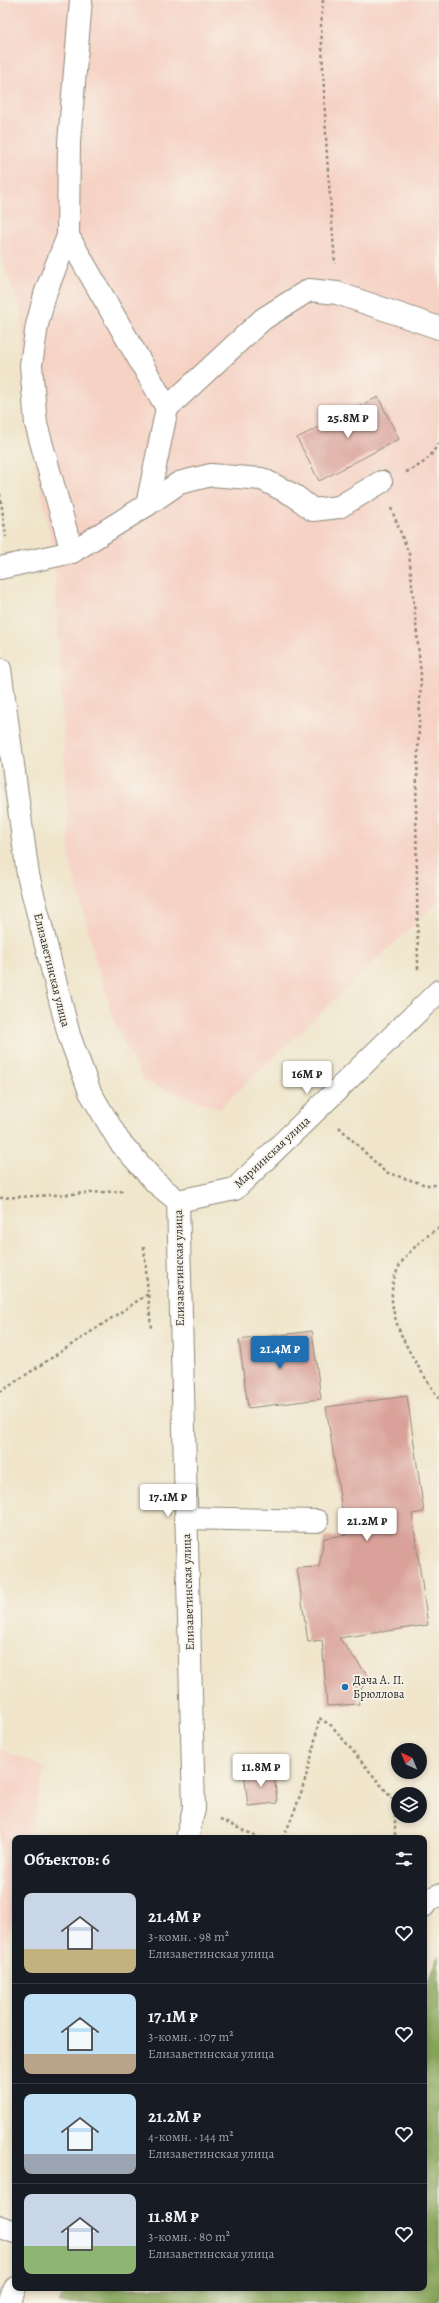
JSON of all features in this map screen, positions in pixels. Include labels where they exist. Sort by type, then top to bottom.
[{"type":"street","points":[[72,552],[36,424],[31,365],[37,325],[46,291],[68,236],[69,142],[81,0]]},
{"type":"street","points":[[68,236],[167,408]]},
{"type":"street","points":[[147,505],[167,408],[263,319],[309,290],[338,292],[439,328]]},
{"type":"street","points":[[6,566],[72,552],[147,505],[178,483],[211,475],[262,479],[295,496],[313,510],[339,507],[381,482]]},
{"type":"street","name":"Елизаветинская улица","points":[[0,669],[28,875],[69,1035],[90,1092],[119,1141],[156,1183],[178,1201],[185,1518],[194,1809],[189,1835]]},
{"type":"street","name":"Мариинская улица","points":[[178,1201],[235,1189],[439,992]]},
{"type":"street","points":[[185,1518],[317,1521]]},
{"type":"street","points":[[427,1902],[439,1895]]},
{"type":"street","points":[[0,2227],[12,2231]]},
{"type":"street","points":[[9,2303],[14,2291]]},
{"type":"path","points":[[323,0],[321,24],[327,157],[338,292]]},
{"type":"path","points":[[419,1011],[416,803],[421,675],[409,554],[381,482],[417,467],[433,455],[439,441]]},
{"type":"path","points":[[0,494],[6,566]]},
{"type":"path","points":[[319,1108],[385,1172],[426,1185],[439,1185]]},
{"type":"path","points":[[0,1198],[124,1190],[156,1183]]},
{"type":"path","points":[[439,1228],[427,1235],[406,1255],[397,1270],[391,1302],[400,1332],[439,1399]]},
{"type":"path","points":[[0,1392],[148,1294]]},
{"type":"path","points":[[284,1835],[297,1808],[311,1763],[320,1718],[332,1726],[395,1802],[395,1835]]},
{"type":"path","points":[[194,1809],[254,1835]]},
{"type":"shaded area","points":[[0,0],[439,0],[439,901],[219,1109],[144,1081],[117,1029],[96,962],[70,860],[54,556],[28,426],[21,310],[0,254]]},
{"type":"shaded area","points":[[0,1749],[45,1767],[31,1835],[12,1835],[12,1920],[0,1975]]},
{"type":"green space","points":[[439,1955],[439,2295],[436,2303],[59,2303],[65,2291],[427,2291],[427,1985]]},
{"type":"building","points":[[378,397],[399,439],[319,481],[297,438]]},
{"type":"building","points":[[312,1331],[321,1399],[248,1408],[239,1340]]},
{"type":"building","points":[[407,1396],[424,1512],[412,1514],[428,1625],[339,1638],[369,1677],[358,1693],[359,1704],[327,1706],[322,1640],[308,1642],[297,1568],[319,1567],[324,1538],[346,1535],[326,1407]]},
{"type":"building","points":[[274,1770],[277,1803],[248,1806],[244,1773]]},
{"type":"place","name":"Дача А. П. Брюллова","points":[[345,1687]]}]
